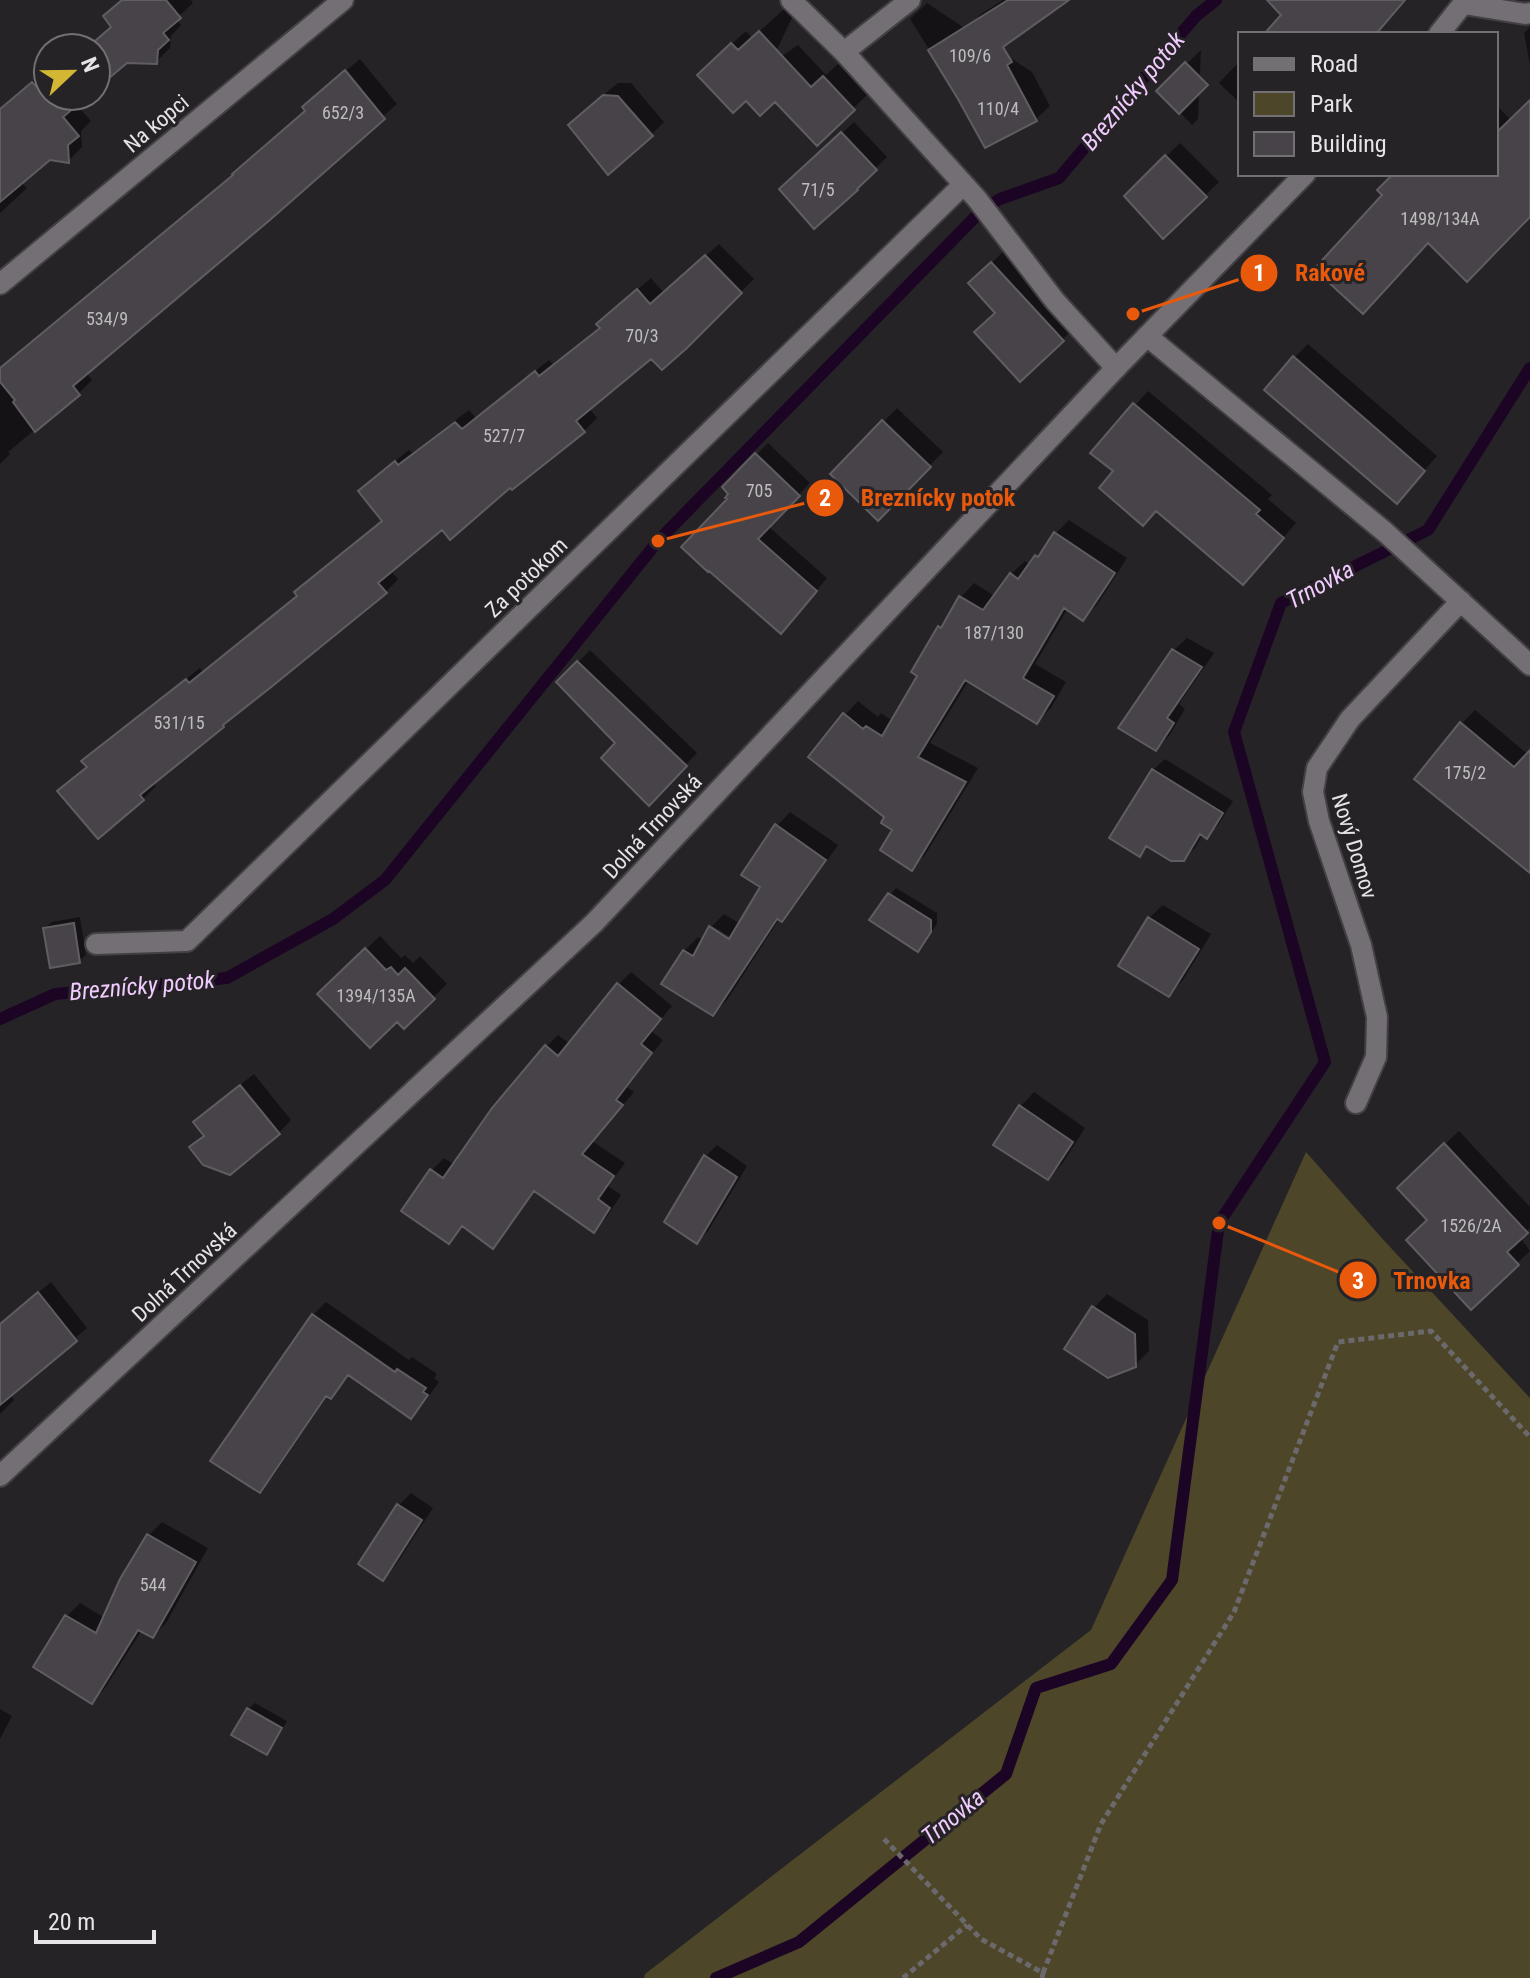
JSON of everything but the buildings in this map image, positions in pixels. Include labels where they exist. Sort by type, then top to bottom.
[{"type":"street","name":"Na kopci","points":[[0,284],[343,0]]},
{"type":"street","points":[[791,0],[844,52],[970,192],[1055,301],[1116,368]]},
{"type":"street","points":[[844,52],[910,0]]},
{"type":"street","points":[[1441,32],[1465,2],[1530,13]]},
{"type":"street","name":"Dolná Trnovská","points":[[0,1476],[594,923],[1116,368],[1303,176]]},
{"type":"street","name":"Za potokom","points":[[96,944],[187,941],[970,192]]},
{"type":"street","points":[[1147,336],[1413,556],[1530,665]]},
{"type":"street","name":"Nový Domov","points":[[1356,1103],[1376,1057],[1377,1017],[1361,945],[1319,821],[1313,792],[1317,768],[1350,719],[1461,601]]},
{"type":"path","points":[[884,1839],[981,1939],[1043,1975],[1101,1824],[1234,1612],[1338,1342],[1431,1331],[1530,1437]]},
{"type":"path","points":[[903,1978],[967,1925]]},
{"type":"green space","points":[[1306,1152],[1530,1398],[1530,1978],[644,1978],[645,1974],[1091,1630]]},
{"type":"waterway","name":"Breznícky potok","points":[[0,1019],[55,994],[227,978],[333,919],[385,880],[658,541],[982,210],[1000,199],[1059,178],[1196,16],[1216,0]]},
{"type":"waterway","name":"Trnovka","points":[[716,1978],[799,1942],[1006,1774],[1036,1688],[1111,1664],[1172,1580],[1219,1223],[1325,1062],[1234,732],[1281,603],[1428,530],[1530,368]]},
{"type":"place","name":"Rakové","points":[[1133,314]]},
{"type":"place","name":"Breznícky potok","points":[[658,541]]},
{"type":"place","name":"Trnovka","points":[[1219,1223]]}]
